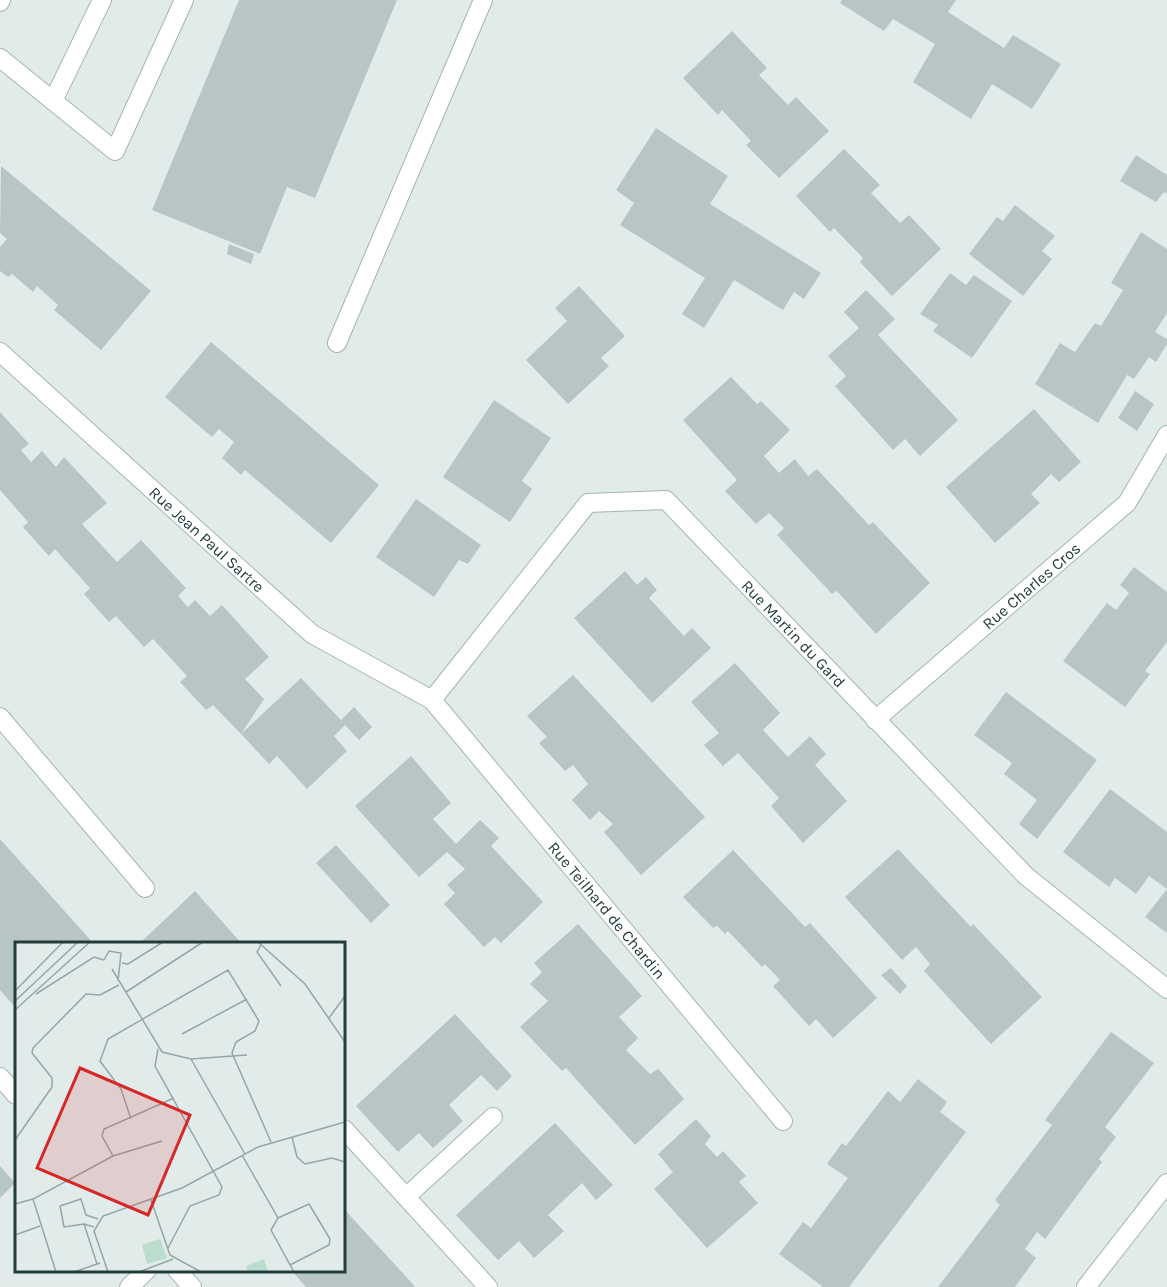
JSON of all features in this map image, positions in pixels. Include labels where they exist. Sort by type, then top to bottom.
[{"type":"street","points":[[53,101],[102,0]]},
{"type":"street","points":[[0,58],[115,151],[184,0]]},
{"type":"street","points":[[337,344],[483,0]]},
{"type":"street","name":"Rue Jean Paul Sartre","points":[[0,352],[312,634],[432,700]]},
{"type":"street","name":"Rue Charles Cros","points":[[875,720],[1127,503],[1167,435]]},
{"type":"street","name":"Rue Martin du Gard","points":[[432,700],[588,502],[666,500],[1026,876],[1167,989]]},
{"type":"street","name":"Rue Teilhard de Chardin","points":[[432,700],[783,1121]]},
{"type":"street","points":[[0,717],[145,888]]},
{"type":"street","points":[[0,1077],[15,1094]]},
{"type":"street","points":[[406,1197],[493,1117]]},
{"type":"street","points":[[345,1130],[488,1287]]},
{"type":"street","points":[[1086,1287],[1167,1183]]},
{"type":"street","points":[[129,1287],[145,1272]]},
{"type":"street","points":[[179,1272],[192,1287]]},
{"type":"building","points":[[239,0],[397,0],[315,198],[287,187],[260,254],[152,210]]},
{"type":"building","points":[[842,0],[956,0],[948,12],[1004,48],[1013,35],[1061,64],[1032,109],[992,84],[971,119],[913,82],[935,44],[893,19],[884,31],[840,3]]},
{"type":"building","points":[[732,31],[767,68],[759,75],[788,105],[796,97],[829,131],[779,178],[746,145],[751,141],[722,110],[718,115],[683,78]]},
{"type":"building","points":[[656,128],[728,176],[710,204],[821,273],[804,299],[794,292],[783,310],[734,280],[704,328],[682,314],[705,278],[620,225],[634,203],[616,190]]},
{"type":"building","points":[[844,149],[880,185],[871,193],[900,223],[909,215],[941,249],[892,296],[860,262],[863,258],[834,228],[830,232],[796,196]]},
{"type":"building","points":[[1136,155],[1167,175],[1167,194],[1164,192],[1156,202],[1120,181]]},
{"type":"building","points":[[1,166],[151,291],[101,350],[54,310],[58,305],[37,286],[33,292],[12,274],[8,277],[0,271],[0,247],[7,239],[0,233]]},
{"type":"building","points":[[1015,205],[1055,236],[1042,251],[1052,259],[1023,296],[969,254],[997,217],[1003,221]]},
{"type":"building","points":[[1141,232],[1167,249],[1167,313],[1155,332],[1167,339],[1167,344],[1156,362],[1149,357],[1134,379],[1127,375],[1098,423],[1035,384],[1060,343],[1075,352],[1095,323],[1101,326],[1123,290],[1111,283]]},
{"type":"building","points":[[229,244],[254,254],[251,264],[227,254]]},
{"type":"building","points":[[950,273],[966,285],[974,275],[1012,301],[972,358],[933,331],[938,325],[920,314]]},
{"type":"building","points":[[579,286],[625,336],[601,358],[609,366],[568,404],[526,360],[567,321],[555,308]]},
{"type":"building","points":[[866,290],[895,319],[878,335],[958,420],[920,456],[905,439],[893,450],[835,386],[846,376],[828,356],[859,328],[844,312]]},
{"type":"building","points":[[211,342],[379,485],[331,543],[245,470],[241,475],[222,458],[234,442],[219,429],[212,437],[165,397]]},
{"type":"building","points":[[731,377],[757,404],[761,401],[790,430],[764,456],[779,473],[795,459],[808,476],[817,469],[869,525],[873,522],[930,583],[876,634],[837,591],[832,594],[777,535],[784,528],[769,513],[756,524],[725,491],[737,480],[683,420]]},
{"type":"building","points":[[1135,391],[1154,404],[1137,431],[1118,418]]},
{"type":"building","points":[[494,400],[551,438],[522,481],[532,489],[510,522],[443,477]]},
{"type":"building","points":[[1034,409],[1081,462],[1059,482],[1051,474],[1031,494],[1040,503],[995,543],[946,487]]},
{"type":"building","points":[[0,412],[29,444],[21,450],[31,462],[42,451],[56,467],[64,457],[107,503],[82,524],[117,562],[141,540],[186,588],[178,596],[188,607],[195,600],[210,616],[222,605],[269,657],[245,679],[264,699],[241,734],[213,705],[206,710],[180,682],[187,676],[153,639],[144,647],[116,616],[109,622],[84,594],[90,588],[55,549],[49,556],[23,527],[28,522],[0,490]]},
{"type":"building","points":[[416,499],[481,545],[468,564],[459,560],[434,597],[376,557]]},
{"type":"building","points":[[1134,567],[1167,592],[1167,642],[1145,671],[1150,674],[1125,707],[1063,661],[1107,603],[1116,610],[1129,593],[1120,585]]},
{"type":"building","points":[[625,571],[637,585],[646,577],[657,590],[649,598],[684,636],[692,628],[711,648],[652,703],[574,618]]},
{"type":"building","points":[[735,663],[780,713],[763,730],[788,757],[810,736],[826,754],[815,765],[847,801],[803,843],[771,806],[779,798],[738,753],[723,766],[704,745],[719,733],[691,702]]},
{"type":"building","points":[[573,675],[705,817],[641,875],[604,832],[613,824],[599,811],[590,820],[572,800],[588,784],[573,765],[565,771],[539,743],[547,737],[527,716]]},
{"type":"building","points":[[301,678],[341,720],[354,707],[372,727],[359,740],[345,725],[334,736],[347,751],[307,789],[277,756],[269,764],[241,734]]},
{"type":"building","points":[[1006,692],[1097,760],[1037,839],[1019,824],[1037,800],[1004,774],[1012,763],[974,735]]},
{"type":"building","points":[[411,756],[451,803],[433,819],[456,844],[480,820],[499,838],[491,846],[543,902],[501,943],[495,937],[484,947],[444,904],[455,893],[447,885],[465,869],[447,852],[419,877],[355,806]]},
{"type":"building","points":[[1110,789],[1167,832],[1167,889],[1149,876],[1136,894],[1115,878],[1109,887],[1063,852]]},
{"type":"building","points":[[0,839],[92,942],[15,942],[15,1007],[0,990]]},
{"type":"building","points":[[336,845],[390,905],[371,923],[316,863]]},
{"type":"building","points":[[898,849],[971,927],[973,924],[1042,997],[991,1044],[924,971],[930,964],[916,947],[902,960],[845,897]]},
{"type":"building","points":[[733,850],[805,927],[810,923],[877,998],[833,1038],[816,1019],[809,1026],[773,986],[780,980],[765,964],[762,967],[728,931],[725,934],[717,926],[713,928],[683,897]]},
{"type":"building","points":[[1167,889],[1167,933],[1145,917]]},
{"type":"building","points":[[195,891],[240,942],[141,942]]},
{"type":"building","points":[[578,924],[642,996],[619,1017],[638,1038],[626,1050],[650,1074],[658,1069],[684,1099],[635,1145],[566,1068],[562,1071],[520,1027],[548,1001],[530,984],[542,972],[534,963]]},
{"type":"building","points":[[891,968],[907,986],[900,994],[881,975]]},
{"type":"building","points":[[455,1014],[512,1076],[497,1091],[481,1075],[449,1105],[463,1121],[433,1148],[419,1133],[398,1152],[356,1106]]},
{"type":"building","points":[[1111,1032],[1154,1063],[1105,1127],[1116,1137],[1099,1159],[1102,1162],[1045,1239],[1037,1232],[1025,1249],[1036,1258],[1015,1287],[938,1287],[1000,1205],[995,1200],[1052,1125],[1045,1120]]},
{"type":"building","points":[[918,1079],[947,1102],[940,1112],[966,1132],[849,1287],[823,1287],[779,1254],[803,1222],[811,1228],[848,1178],[827,1164],[842,1143],[846,1146],[888,1091],[900,1102]]},
{"type":"building","points":[[696,1119],[711,1136],[705,1144],[717,1157],[723,1151],[746,1176],[739,1182],[758,1203],[707,1248],[654,1189],[673,1172],[658,1154]]},
{"type":"building","points":[[555,1123],[613,1185],[596,1200],[582,1183],[548,1215],[564,1231],[534,1258],[519,1241],[498,1260],[456,1215]]},
{"type":"building","points":[[0,1166],[15,1183],[0,1198]]},
{"type":"building","points":[[345,1210],[415,1287],[306,1287],[293,1272],[345,1272]]}]
